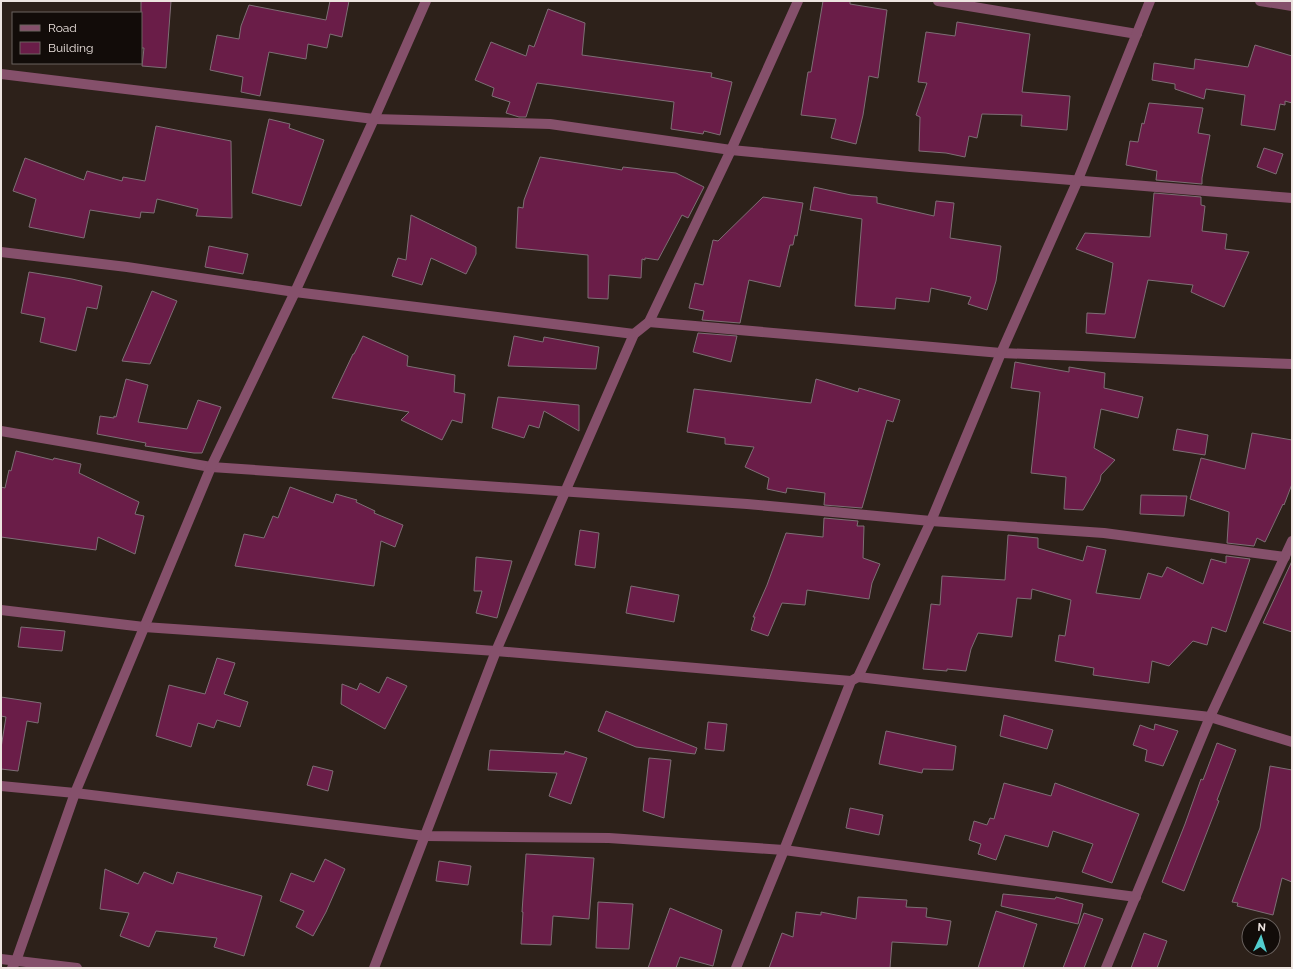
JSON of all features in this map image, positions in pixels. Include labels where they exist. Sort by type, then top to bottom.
[{"type":"street","points":[[14,964],[75,793],[212,467],[295,292],[426,1]]},
{"type":"street","points":[[374,968],[496,651],[634,334],[649,322],[731,150],[798,1]]},
{"type":"street","points":[[938,1],[1137,34]]},
{"type":"street","points":[[736,968],[854,679],[931,521],[1001,352],[1077,182],[1150,1]]},
{"type":"street","points":[[1260,1],[1292,6]]},
{"type":"street","points":[[1,74],[374,119],[550,124],[731,150],[1077,182],[1292,198]]},
{"type":"street","points":[[1,252],[127,267],[295,292],[634,334]]},
{"type":"street","points":[[649,322],[1001,352],[1292,364]]},
{"type":"street","points":[[1,431],[212,467],[747,504],[931,521],[1104,533],[1285,557]]},
{"type":"street","points":[[1106,968],[1210,717],[1292,541]]},
{"type":"street","points":[[1,610],[144,627],[496,651],[854,679],[1210,717],[1292,742]]},
{"type":"street","points":[[1,786],[75,793],[426,836],[609,838],[784,850],[1136,897]]},
{"type":"street","points":[[1,959],[14,964],[77,968]]},
{"type":"building","points":[[141,1],[171,1],[166,68],[142,66],[144,48],[142,48]]},
{"type":"building","points":[[330,1],[349,1],[342,37],[330,34],[327,48],[308,44],[306,59],[269,52],[260,96],[241,92],[243,77],[210,70],[217,35],[239,39],[241,26],[249,5],[326,20]]},
{"type":"building","points":[[823,1],[850,1],[850,4],[887,10],[878,78],[869,76],[863,115],[856,144],[831,138],[836,119],[801,115],[808,72],[811,72]]},
{"type":"building","points":[[548,9],[585,23],[582,55],[712,73],[711,77],[732,82],[720,135],[704,131],[703,134],[671,129],[674,102],[537,83],[526,117],[519,117],[506,113],[510,102],[492,96],[494,88],[475,80],[491,42],[526,56],[529,45],[534,47]]},
{"type":"building","points":[[957,22],[1030,34],[1022,92],[1070,96],[1067,130],[1021,126],[1022,115],[982,114],[977,138],[969,136],[965,157],[946,153],[919,151],[920,117],[916,115],[927,83],[918,82],[926,32],[955,36]]},
{"type":"building","points":[[1255,45],[1292,56],[1292,103],[1285,101],[1285,105],[1280,104],[1275,130],[1241,125],[1245,95],[1206,89],[1204,99],[1175,89],[1175,84],[1152,80],[1154,63],[1194,69],[1195,59],[1248,67]]},
{"type":"building","points":[[1149,103],[1203,108],[1198,133],[1210,135],[1202,184],[1156,180],[1157,171],[1126,165],[1130,141],[1138,142],[1142,123],[1144,124]]},
{"type":"building","points":[[269,119],[290,124],[289,128],[324,140],[301,206],[252,193]]},
{"type":"building","points":[[156,126],[231,141],[232,218],[196,216],[198,209],[157,199],[154,213],[141,212],[140,218],[90,210],[84,238],[29,227],[36,199],[13,191],[25,158],[84,180],[87,171],[122,181],[123,177],[145,181]]},
{"type":"building","points":[[1264,148],[1283,154],[1276,174],[1257,167]]},
{"type":"building","points":[[540,157],[622,170],[623,167],[676,173],[704,187],[688,218],[682,215],[658,260],[642,259],[641,278],[609,275],[608,299],[588,298],[588,255],[516,248],[518,207],[523,208],[524,200]]},
{"type":"building","points":[[814,187],[851,195],[877,197],[877,203],[934,216],[936,201],[954,203],[950,238],[1001,246],[996,281],[987,310],[968,304],[971,297],[931,288],[929,302],[896,298],[895,309],[855,306],[862,219],[810,210]]},
{"type":"building","points":[[1154,193],[1201,197],[1201,205],[1205,206],[1202,231],[1227,234],[1225,249],[1249,252],[1224,307],[1191,292],[1193,285],[1148,280],[1135,338],[1086,333],[1087,313],[1105,314],[1113,263],[1076,249],[1085,233],[1150,237]]},
{"type":"building","points":[[763,197],[803,203],[797,236],[795,235],[793,245],[790,245],[780,287],[749,280],[740,323],[702,320],[704,311],[689,308],[695,283],[703,285],[713,240],[718,241]]},
{"type":"building","points":[[411,215],[476,247],[476,254],[466,274],[431,258],[422,285],[392,276],[398,258],[406,260]]},
{"type":"building","points":[[209,246],[248,254],[243,274],[205,267]]},
{"type":"building","points":[[29,272],[72,279],[102,286],[97,309],[87,307],[76,351],[40,342],[45,318],[21,313]]},
{"type":"building","points":[[152,291],[177,301],[150,364],[122,361]]},
{"type":"building","points":[[698,333],[737,336],[731,362],[693,352]]},
{"type":"building","points":[[363,336],[408,356],[407,366],[455,375],[454,392],[465,394],[462,423],[452,420],[442,440],[401,420],[409,412],[332,398]]},
{"type":"building","points":[[514,336],[543,342],[544,337],[599,347],[596,369],[508,366]]},
{"type":"building","points":[[1015,362],[1069,372],[1069,367],[1105,373],[1104,388],[1143,397],[1138,418],[1101,409],[1094,448],[1115,460],[1101,475],[1100,481],[1083,510],[1064,509],[1066,477],[1031,473],[1040,392],[1011,388]]},
{"type":"building","points":[[126,379],[148,385],[138,422],[187,429],[198,400],[221,407],[202,453],[145,446],[146,443],[97,434],[100,416],[116,417]]},
{"type":"building","points":[[816,379],[858,392],[859,388],[900,400],[893,422],[887,420],[862,508],[824,505],[825,493],[787,488],[786,493],[767,489],[769,478],[745,467],[754,447],[725,444],[725,438],[687,432],[694,389],[811,403]]},
{"type":"building","points":[[498,397],[579,405],[579,431],[544,411],[539,428],[529,425],[524,438],[492,428]]},
{"type":"building","points":[[1177,429],[1208,435],[1205,455],[1173,450]]},
{"type":"building","points":[[1252,433],[1292,440],[1292,484],[1284,505],[1283,504],[1265,542],[1257,538],[1254,546],[1227,543],[1229,512],[1190,499],[1201,458],[1245,469]]},
{"type":"building","points":[[16,451],[53,460],[54,458],[81,464],[79,473],[139,502],[135,514],[144,516],[135,554],[98,537],[96,550],[1,537],[1,487],[5,488],[9,470],[11,471]]},
{"type":"building","points":[[290,487],[333,503],[336,494],[357,500],[356,502],[375,511],[374,513],[403,525],[395,547],[381,541],[374,586],[235,566],[244,534],[264,538],[273,516],[278,518]]},
{"type":"building","points":[[1141,495],[1187,496],[1184,516],[1140,514]]},
{"type":"building","points":[[824,518],[858,521],[857,526],[864,526],[863,558],[880,564],[872,583],[869,599],[807,590],[805,605],[782,603],[768,636],[751,630],[755,617],[753,617],[767,585],[786,533],[823,537]]},
{"type":"building","points":[[580,530],[599,533],[595,568],[575,565]]},
{"type":"building","points":[[1008,535],[1038,538],[1038,548],[1083,561],[1087,546],[1106,550],[1096,593],[1140,599],[1148,573],[1162,577],[1167,567],[1203,584],[1211,559],[1226,563],[1226,556],[1250,559],[1226,632],[1212,627],[1207,645],[1193,641],[1169,666],[1152,661],[1149,683],[1093,675],[1094,668],[1055,661],[1059,635],[1065,636],[1071,600],[1032,589],[1031,599],[1017,598],[1012,637],[978,633],[971,649],[966,671],[923,669],[931,604],[940,605],[942,576],[1005,580]]},
{"type":"building","points":[[476,557],[512,561],[497,618],[476,613],[482,591],[474,591]]},
{"type":"building","points":[[1292,561],[1292,632],[1263,623]]},
{"type":"building","points":[[631,586],[679,595],[674,622],[626,613]]},
{"type":"building","points":[[21,627],[65,631],[62,651],[18,647]]},
{"type":"building","points":[[217,658],[235,663],[224,694],[248,702],[240,727],[217,720],[214,728],[198,723],[191,747],[156,736],[169,685],[205,694]]},
{"type":"building","points":[[387,677],[407,686],[385,729],[341,704],[342,684],[357,690],[360,683],[379,693]]},
{"type":"building","points":[[1,697],[41,703],[38,723],[27,721],[18,771],[1,769],[1,748],[6,717],[1,716]]},
{"type":"building","points":[[606,711],[697,748],[695,754],[636,747],[598,731]]},
{"type":"building","points":[[1004,715],[1053,730],[1047,749],[1000,736]]},
{"type":"building","points":[[708,722],[727,724],[724,751],[705,749]]},
{"type":"building","points":[[1155,724],[1178,731],[1163,766],[1145,761],[1147,750],[1133,745],[1140,725],[1154,730]]},
{"type":"building","points":[[886,731],[956,746],[953,770],[923,769],[922,773],[879,764]]},
{"type":"building","points":[[1217,743],[1236,750],[1217,800],[1219,801],[1184,891],[1162,882],[1201,779],[1203,780]]},
{"type":"building","points":[[490,750],[564,754],[565,751],[587,758],[571,804],[549,796],[557,773],[488,770]]},
{"type":"building","points":[[649,758],[671,760],[664,818],[643,811]]},
{"type":"building","points":[[313,766],[333,771],[328,791],[307,785]]},
{"type":"building","points":[[1270,766],[1292,770],[1292,882],[1282,878],[1273,915],[1237,906],[1238,903],[1232,902],[1260,828]]},
{"type":"building","points":[[1004,783],[1051,796],[1055,783],[1139,814],[1112,883],[1082,872],[1093,844],[1053,831],[1048,847],[1005,835],[996,860],[978,854],[981,844],[969,840],[974,821],[987,825],[990,818],[994,819]]},
{"type":"building","points":[[850,808],[883,815],[879,835],[846,828]]},
{"type":"building","points":[[526,854],[594,858],[589,919],[553,916],[551,945],[521,944]]},
{"type":"building","points":[[325,859],[345,869],[326,912],[313,936],[296,927],[304,911],[280,901],[291,873],[314,882]]},
{"type":"building","points":[[439,861],[471,866],[468,885],[436,881]]},
{"type":"building","points":[[105,869],[138,884],[144,872],[173,884],[177,872],[262,896],[244,956],[214,947],[217,938],[156,931],[149,947],[120,936],[129,913],[100,909]]},
{"type":"building","points":[[1003,894],[1055,899],[1056,897],[1083,904],[1078,924],[1001,906]]},
{"type":"building","points":[[858,897],[907,900],[906,907],[927,908],[926,917],[951,921],[947,945],[892,942],[890,968],[769,968],[782,933],[793,937],[796,912],[821,915],[821,912],[856,919]]},
{"type":"building","points":[[598,902],[633,904],[629,949],[596,948]]},
{"type":"building","points":[[670,908],[722,930],[713,966],[680,957],[676,968],[648,968]]},
{"type":"building","points":[[996,911],[1037,924],[1023,968],[978,968]]},
{"type":"building","points":[[1084,913],[1103,919],[1084,968],[1063,968]]},
{"type":"building","points":[[1144,933],[1167,941],[1157,968],[1131,968]]}]
